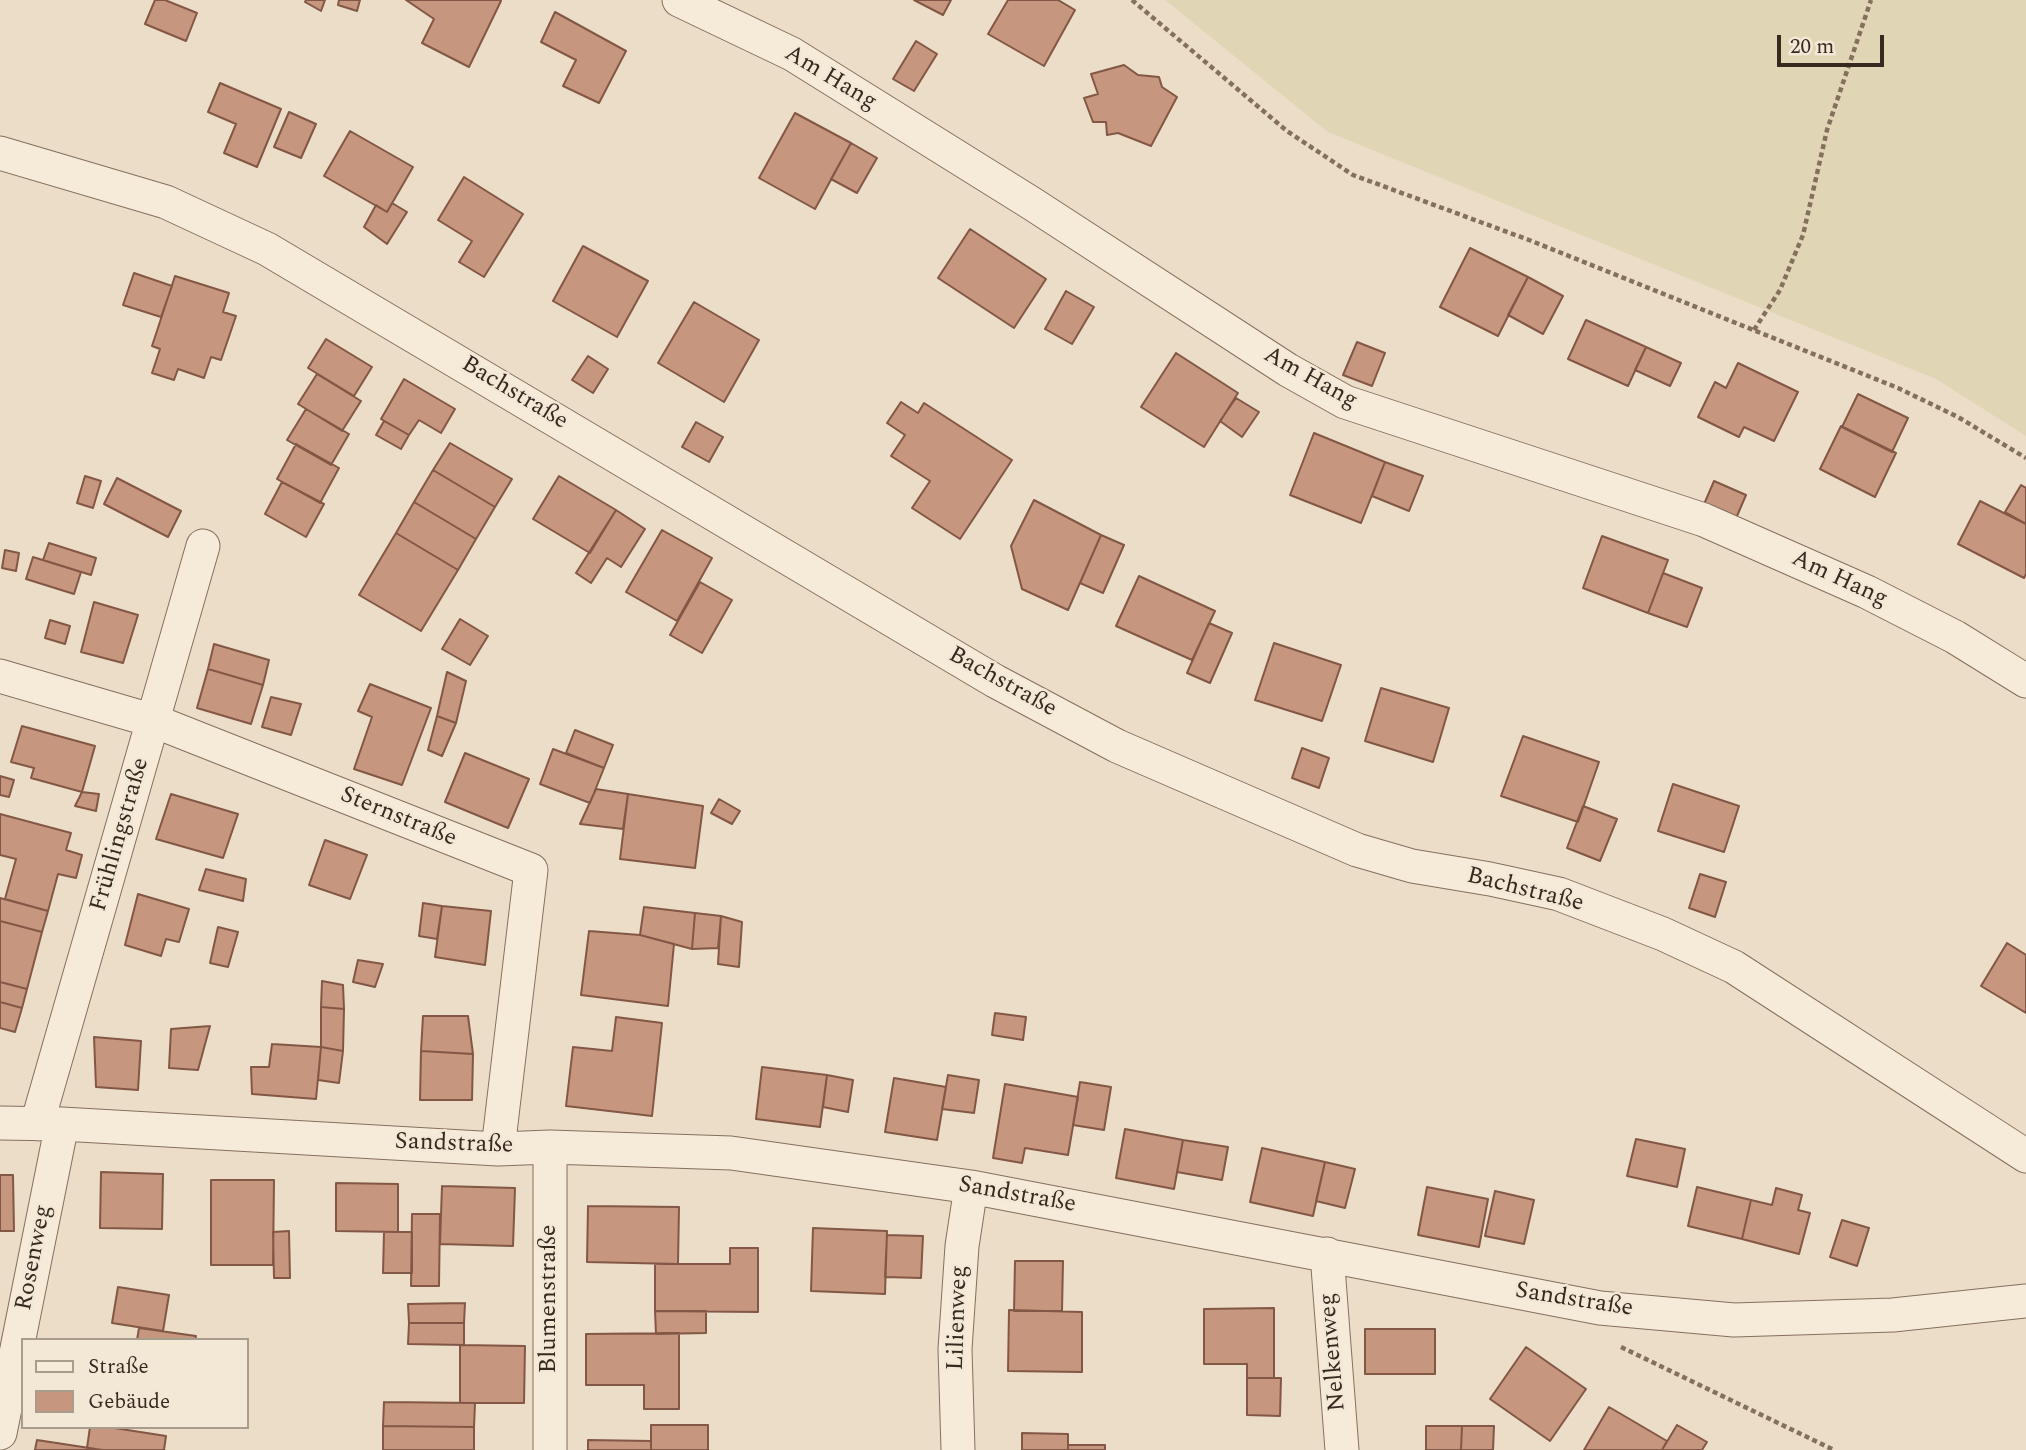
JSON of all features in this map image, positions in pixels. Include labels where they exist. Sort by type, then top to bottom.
[{"type":"street","name":"Am Hang","points":[[679,0],[792,54],[1031,203],[1288,370],[1345,402],[1704,520],[1867,592],[1955,637],[2026,681]]},
{"type":"street","name":"Bachstraße","points":[[0,153],[166,202],[268,249],[995,681],[1117,746],[1357,850],[1412,866],[1559,894],[1663,934],[1734,967],[2026,1156]]},
{"type":"street","name":"Frühlingstraße","points":[[50,1124],[154,721],[203,546]]},
{"type":"street","name":"Sternstraße","points":[[0,676],[154,721],[531,870],[498,1149]]},
{"type":"street","name":"Sandstraße","points":[[0,1123],[498,1149],[550,1147],[731,1153],[971,1187],[1600,1308],[1734,1321],[1893,1315],[2026,1301]]},
{"type":"street","name":"Rosenweg","points":[[0,1431],[50,1124]]},
{"type":"street","name":"Blumenstraße","points":[[550,1147],[550,1450]]},
{"type":"street","name":"Lilienweg","points":[[958,1450],[955,1349],[962,1246],[971,1187]]},
{"type":"street","name":"Nelkenweg","points":[[1326,1254],[1342,1450]]},
{"type":"path","points":[[1132,0],[1287,131],[1353,175],[1529,240],[1898,388],[1958,417],[2026,458]]},
{"type":"path","points":[[1754,330],[1780,290],[1804,235],[1827,130],[1871,0]]},
{"type":"path","points":[[1611,1340],[1834,1450]]},
{"type":"shaded area","points":[[1165,0],[2026,0],[2026,436],[1936,379],[1328,132]]},
{"type":"building","points":[[155,0],[165,0],[197,13],[186,41],[145,24]]},
{"type":"building","points":[[325,0],[321,11],[305,2]]},
{"type":"building","points":[[339,0],[360,0],[357,11],[338,5]]},
{"type":"building","points":[[406,0],[501,1],[469,67],[422,43],[434,19]]},
{"type":"building","points":[[914,0],[951,0],[943,15]]},
{"type":"building","points":[[1008,0],[1058,0],[1075,10],[1044,66],[988,34]]},
{"type":"building","points":[[555,12],[626,51],[599,103],[563,86],[576,60],[541,42]]},
{"type":"building","points":[[916,41],[937,54],[914,91],[893,79]]},
{"type":"building","points":[[1124,65],[1138,75],[1159,77],[1162,87],[1177,97],[1151,146],[1118,133],[1107,135],[1106,122],[1093,122],[1084,98],[1098,94],[1091,74]]},
{"type":"building","points":[[220,83],[281,109],[257,167],[224,153],[236,124],[208,112]]},
{"type":"building","points":[[289,112],[316,124],[301,158],[274,147]]},
{"type":"building","points":[[795,113],[851,143],[815,209],[759,178]]},
{"type":"building","points":[[350,131],[413,167],[387,212],[324,176]]},
{"type":"building","points":[[851,143],[877,158],[857,193],[831,179]]},
{"type":"building","points":[[464,177],[523,214],[484,277],[459,262],[472,241],[438,220]]},
{"type":"building","points":[[392,203],[407,212],[387,244],[364,227],[376,205],[387,212]]},
{"type":"building","points":[[970,229],[1046,279],[1014,328],[938,278]]},
{"type":"building","points":[[583,246],[648,281],[617,337],[553,301]]},
{"type":"building","points":[[1470,248],[1528,277],[1498,336],[1440,307]]},
{"type":"building","points":[[134,273],[172,286],[161,317],[123,305]]},
{"type":"building","points":[[175,276],[229,293],[223,312],[236,316],[221,360],[211,357],[204,378],[178,369],[174,380],[152,373],[160,349],[152,346]]},
{"type":"building","points":[[1528,277],[1563,296],[1543,334],[1508,315]]},
{"type":"building","points":[[1066,291],[1094,307],[1072,344],[1045,329]]},
{"type":"building","points":[[694,302],[759,340],[724,402],[658,363]]},
{"type":"building","points":[[1586,320],[1646,347],[1628,386],[1568,359]]},
{"type":"building","points":[[326,339],[372,367],[354,396],[308,368]]},
{"type":"building","points":[[1357,342],[1385,353],[1372,386],[1343,375]]},
{"type":"building","points":[[1646,347],[1681,363],[1670,386],[1635,370]]},
{"type":"building","points":[[1176,353],[1238,393],[1204,447],[1141,407]]},
{"type":"building","points":[[588,356],[608,369],[593,393],[572,380]]},
{"type":"building","points":[[1738,363],[1798,392],[1774,441],[1744,427],[1739,437],[1698,417],[1715,382],[1726,388]]},
{"type":"building","points":[[317,374],[361,401],[342,431],[298,404]]},
{"type":"building","points":[[404,379],[455,409],[441,433],[419,420],[409,435],[381,419]]},
{"type":"building","points":[[1858,394],[1908,418],[1892,452],[1842,427]]},
{"type":"building","points":[[1236,398],[1259,412],[1242,437],[1220,421]]},
{"type":"building","points":[[901,402],[918,413],[924,403],[1012,460],[960,539],[912,508],[930,481],[891,456],[905,435],[887,423]]},
{"type":"building","points":[[306,409],[349,434],[331,465],[287,440]]},
{"type":"building","points":[[384,421],[409,435],[401,449],[376,435]]},
{"type":"building","points":[[696,422],[723,437],[709,462],[682,447]]},
{"type":"building","points":[[1841,426],[1896,453],[1875,497],[1820,469]]},
{"type":"building","points":[[1314,433],[1385,462],[1361,523],[1290,495]]},
{"type":"building","points":[[450,443],[512,479],[495,507],[433,470]]},
{"type":"building","points":[[296,444],[339,468],[320,503],[277,479]]},
{"type":"building","points":[[1385,462],[1423,476],[1409,511],[1372,496]]},
{"type":"building","points":[[433,470],[495,507],[476,539],[414,502]]},
{"type":"building","points":[[85,476],[101,481],[93,508],[77,503]]},
{"type":"building","points":[[559,476],[616,510],[590,553],[533,519]]},
{"type":"building","points":[[117,478],[181,511],[168,537],[104,504]]},
{"type":"building","points":[[1714,481],[1746,495],[1734,523],[1702,509]]},
{"type":"building","points":[[282,482],[324,504],[306,537],[265,514]]},
{"type":"building","points":[[2021,485],[2026,488],[2026,524],[2005,512]]},
{"type":"building","points":[[1034,500],[1101,535],[1068,610],[1022,589],[1011,546]]},
{"type":"building","points":[[1980,501],[2026,524],[2024,578],[1958,544]]},
{"type":"building","points":[[414,502],[476,539],[458,570],[396,533]]},
{"type":"building","points":[[616,510],[645,529],[621,567],[607,558],[591,583],[576,573]]},
{"type":"building","points":[[662,530],[712,558],[677,621],[626,592]]},
{"type":"building","points":[[396,533],[458,570],[421,631],[359,595]]},
{"type":"building","points":[[1101,535],[1124,545],[1103,593],[1080,583]]},
{"type":"building","points":[[1602,536],[1668,560],[1648,613],[1583,588]]},
{"type":"building","points":[[49,543],[96,558],[91,575],[43,560]]},
{"type":"building","points":[[5,550],[19,553],[16,571],[2,568]]},
{"type":"building","points":[[33,557],[81,572],[74,594],[26,579]]},
{"type":"building","points":[[1663,573],[1702,588],[1687,627],[1648,613]]},
{"type":"building","points":[[1139,576],[1215,611],[1192,660],[1116,626]]},
{"type":"building","points":[[700,582],[732,600],[702,653],[670,635]]},
{"type":"building","points":[[94,602],[138,615],[123,663],[81,652]]},
{"type":"building","points":[[460,619],[488,636],[470,665],[442,649]]},
{"type":"building","points":[[50,620],[70,626],[65,644],[45,638]]},
{"type":"building","points":[[1209,623],[1232,633],[1210,683],[1187,673]]},
{"type":"building","points":[[1274,643],[1341,665],[1322,721],[1255,700]]},
{"type":"building","points":[[214,644],[269,660],[263,685],[208,669]]},
{"type":"building","points":[[208,669],[263,685],[251,724],[197,708]]},
{"type":"building","points":[[447,672],[466,681],[456,723],[437,716]]},
{"type":"building","points":[[370,684],[431,708],[402,785],[354,769],[372,717],[358,711]]},
{"type":"building","points":[[1381,688],[1449,708],[1433,762],[1365,741]]},
{"type":"building","points":[[271,697],[301,704],[291,735],[262,727]]},
{"type":"building","points":[[437,716],[456,723],[442,756],[428,750]]},
{"type":"building","points":[[22,726],[95,746],[82,792],[31,778],[34,768],[11,762]]},
{"type":"building","points":[[575,730],[613,745],[604,768],[566,753]]},
{"type":"building","points":[[1523,736],[1599,762],[1578,822],[1501,796]]},
{"type":"building","points":[[1302,748],[1329,758],[1319,788],[1292,778]]},
{"type":"building","points":[[553,749],[604,768],[590,803],[540,784]]},
{"type":"building","points":[[465,753],[529,779],[508,828],[445,802]]},
{"type":"building","points":[[0,776],[14,780],[9,797],[0,795]]},
{"type":"building","points":[[1673,784],[1739,806],[1724,852],[1658,831]]},
{"type":"building","points":[[596,789],[628,794],[623,829],[580,824]]},
{"type":"building","points":[[82,792],[99,794],[96,811],[75,806]]},
{"type":"building","points":[[171,794],[238,814],[223,858],[156,839]]},
{"type":"building","points":[[628,794],[703,806],[695,868],[620,859]]},
{"type":"building","points":[[719,799],[740,811],[732,824],[711,813]]},
{"type":"building","points":[[1583,806],[1617,819],[1600,861],[1567,848]]},
{"type":"building","points":[[0,814],[71,833],[66,850],[82,855],[76,878],[58,874],[48,911],[5,899],[16,859],[0,855]]},
{"type":"building","points":[[325,840],[367,855],[350,899],[309,885]]},
{"type":"building","points":[[206,869],[246,879],[243,901],[199,890]]},
{"type":"building","points":[[1700,874],[1726,882],[1715,917],[1689,908]]},
{"type":"building","points":[[138,894],[189,909],[179,942],[166,939],[161,956],[125,945]]},
{"type":"building","points":[[0,898],[48,911],[42,932],[0,921]]},
{"type":"building","points":[[423,903],[442,906],[437,939],[419,936]]},
{"type":"building","points":[[442,906],[491,911],[485,965],[435,957]]},
{"type":"building","points":[[644,907],[695,913],[692,949],[640,935]]},
{"type":"building","points":[[695,913],[721,916],[718,948],[692,949]]},
{"type":"building","points":[[721,916],[742,922],[739,967],[718,964]]},
{"type":"building","points":[[0,921],[42,932],[27,989],[0,982]]},
{"type":"building","points":[[218,927],[238,932],[228,967],[210,963]]},
{"type":"building","points":[[589,931],[640,935],[674,944],[668,1006],[581,995]]},
{"type":"building","points":[[2007,943],[2026,955],[2026,1013],[1981,986]]},
{"type":"building","points":[[358,960],[383,964],[375,987],[353,982]]},
{"type":"building","points":[[322,981],[343,985],[344,1009],[321,1007]]},
{"type":"building","points":[[0,982],[27,989],[22,1008],[0,1002]]},
{"type":"building","points":[[0,1002],[22,1008],[15,1032],[0,1028]]},
{"type":"building","points":[[321,1007],[344,1009],[343,1051],[321,1047]]},
{"type":"building","points":[[995,1013],[1026,1017],[1023,1040],[992,1035]]},
{"type":"building","points":[[423,1016],[468,1016],[473,1054],[421,1051]]},
{"type":"building","points":[[616,1017],[662,1023],[652,1116],[566,1106],[573,1047],[612,1051]]},
{"type":"building","points":[[210,1026],[198,1070],[169,1068],[171,1029]]},
{"type":"building","points":[[94,1037],[141,1041],[138,1090],[96,1087]]},
{"type":"building","points":[[272,1044],[321,1047],[316,1099],[252,1094],[251,1067],[269,1067]]},
{"type":"building","points":[[321,1047],[343,1051],[339,1083],[318,1080]]},
{"type":"building","points":[[421,1051],[473,1054],[472,1100],[420,1100]]},
{"type":"building","points":[[762,1067],[827,1075],[820,1127],[756,1119]]},
{"type":"building","points":[[827,1075],[853,1080],[848,1112],[823,1107]]},
{"type":"building","points":[[948,1075],[979,1080],[974,1113],[942,1109]]},
{"type":"building","points":[[894,1078],[946,1087],[937,1140],[885,1132]]},
{"type":"building","points":[[1080,1082],[1111,1087],[1104,1130],[1073,1125]]},
{"type":"building","points":[[1005,1084],[1078,1097],[1068,1155],[1025,1148],[1022,1163],[993,1158]]},
{"type":"building","points":[[1125,1129],[1183,1140],[1174,1189],[1116,1178]]},
{"type":"building","points":[[1636,1139],[1685,1149],[1677,1187],[1627,1176]]},
{"type":"building","points":[[1183,1140],[1228,1147],[1222,1180],[1177,1172]]},
{"type":"building","points":[[1262,1148],[1325,1162],[1313,1216],[1250,1202]]},
{"type":"building","points":[[1325,1162],[1355,1169],[1345,1208],[1316,1201]]},
{"type":"building","points":[[101,1172],[163,1174],[162,1229],[100,1228]]},
{"type":"building","points":[[0,1175],[13,1175],[14,1231],[0,1231]]},
{"type":"building","points":[[211,1180],[274,1180],[273,1265],[211,1265]]},
{"type":"building","points":[[336,1183],[398,1184],[398,1232],[336,1231]]},
{"type":"building","points":[[442,1186],[515,1188],[513,1246],[440,1244]]},
{"type":"building","points":[[1427,1187],[1488,1199],[1479,1247],[1418,1235]]},
{"type":"building","points":[[1697,1187],[1751,1200],[1742,1239],[1688,1226]]},
{"type":"building","points":[[1776,1188],[1802,1195],[1798,1210],[1810,1213],[1799,1254],[1742,1239],[1751,1200],[1772,1205]]},
{"type":"building","points":[[1495,1191],[1534,1200],[1524,1244],[1485,1236]]},
{"type":"building","points":[[588,1206],[679,1207],[678,1264],[587,1262]]},
{"type":"building","points":[[412,1214],[440,1214],[439,1286],[411,1286]]},
{"type":"building","points":[[1842,1220],[1869,1228],[1857,1266],[1830,1257]]},
{"type":"building","points":[[813,1228],[887,1231],[885,1294],[811,1291]]},
{"type":"building","points":[[289,1231],[290,1278],[274,1278],[273,1232]]},
{"type":"building","points":[[384,1232],[412,1232],[412,1273],[383,1273]]},
{"type":"building","points":[[887,1235],[923,1236],[921,1278],[885,1277]]},
{"type":"building","points":[[730,1248],[758,1248],[758,1312],[655,1311],[655,1264],[730,1264]]},
{"type":"building","points":[[1015,1261],[1063,1261],[1062,1311],[1014,1311]]},
{"type":"building","points":[[118,1287],[169,1295],[163,1331],[112,1323]]},
{"type":"building","points":[[465,1303],[464,1323],[409,1323],[408,1304]]},
{"type":"building","points":[[1274,1308],[1274,1378],[1247,1378],[1247,1364],[1204,1364],[1204,1309]]},
{"type":"building","points":[[1009,1310],[1082,1312],[1082,1372],[1008,1371]]},
{"type":"building","points":[[655,1311],[706,1311],[706,1333],[656,1334]]},
{"type":"building","points":[[409,1323],[464,1323],[464,1345],[408,1344]]},
{"type":"building","points":[[139,1328],[196,1336],[196,1338],[137,1338]]},
{"type":"building","points":[[1365,1329],[1435,1329],[1435,1374],[1365,1374]]},
{"type":"building","points":[[679,1333],[679,1409],[644,1409],[644,1385],[586,1385],[586,1334]]},
{"type":"building","points":[[460,1345],[525,1346],[524,1403],[460,1403]]},
{"type":"building","points":[[1526,1347],[1586,1389],[1550,1441],[1490,1399]]},
{"type":"building","points":[[1247,1378],[1281,1378],[1280,1416],[1247,1415]]},
{"type":"building","points":[[384,1402],[475,1403],[474,1427],[383,1426]]},
{"type":"building","points":[[1609,1407],[1667,1441],[1662,1450],[1584,1450]]},
{"type":"building","points":[[651,1425],[708,1425],[708,1450],[651,1450]]},
{"type":"building","points":[[1677,1425],[1707,1442],[1702,1450],[1662,1450]]},
{"type":"building","points":[[383,1426],[474,1427],[474,1450],[383,1450]]},
{"type":"building","points":[[1426,1426],[1462,1426],[1461,1450],[1426,1450]]},
{"type":"building","points":[[1462,1426],[1494,1426],[1493,1450],[1461,1450]]},
{"type":"building","points":[[90,1429],[121,1429],[166,1436],[164,1450],[87,1448]]},
{"type":"building","points":[[1022,1433],[1068,1434],[1068,1450],[1022,1450]]},
{"type":"building","points":[[37,1440],[96,1449],[96,1450],[35,1450]]},
{"type":"building","points":[[588,1440],[651,1441],[651,1450],[588,1450]]},
{"type":"building","points":[[1068,1445],[1105,1445],[1105,1450],[1068,1450]]}]
